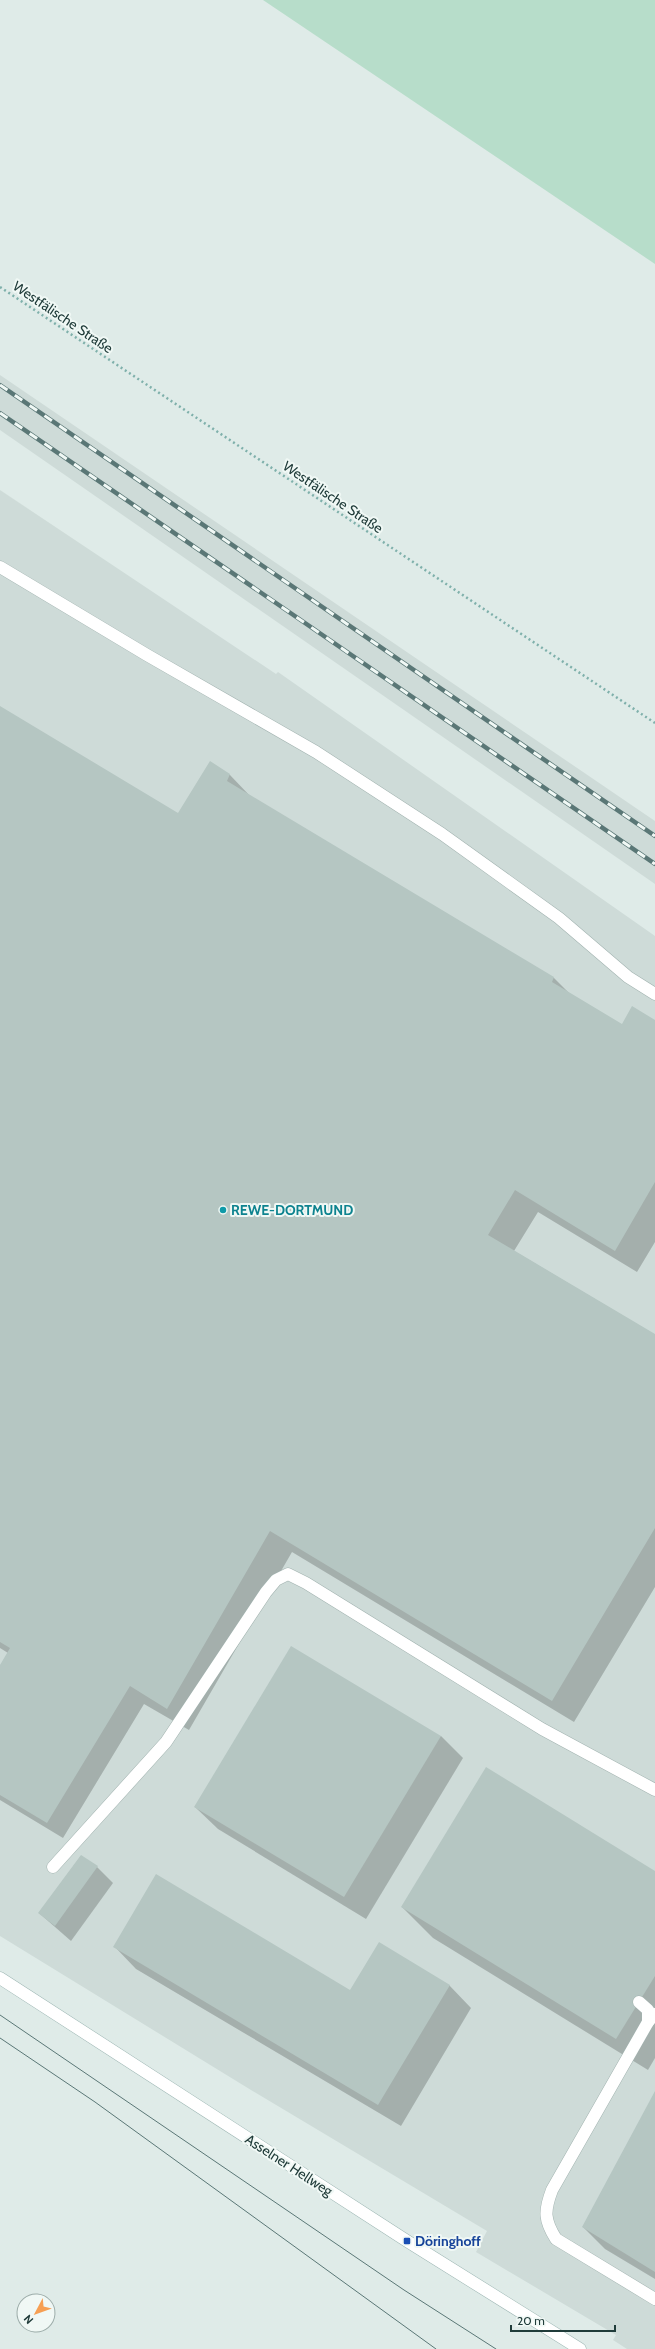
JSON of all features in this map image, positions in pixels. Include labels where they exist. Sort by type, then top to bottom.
[{"type":"main road","points":[[0,567],[147,655],[316,752],[442,834],[559,918],[628,977],[655,994]]},
{"type":"main road","points":[[53,1867],[166,1742],[266,1592],[276,1580],[288,1574],[306,1582],[542,1730],[655,1790]]},
{"type":"main road","name":"Asselner Hellweg","points":[[0,1978],[395,2233],[580,2349]]},
{"type":"main road","points":[[639,2002],[648,2010],[652,2018],[552,2190],[546,2207],[547,2225],[556,2239],[655,2299]]},
{"type":"path","name":"Westfälische Straße","points":[[0,286],[655,723]]},
{"type":"shaded area","points":[[0,375],[655,821],[655,884],[0,430]]},
{"type":"shaded area","points":[[0,490],[276,674],[278,672],[655,936],[655,2349],[627,2349],[613,2340],[616,2335],[476,2252],[487,2231],[251,2090],[0,1936]]},
{"type":"green space","points":[[263,0],[655,0],[655,264]]},
{"type":"building","name":"REWE-DORTMUND","points":[[0,706],[178,813],[210,761],[230,774],[227,781],[554,977],[552,982],[622,1024],[632,1006],[655,1020],[655,1182],[615,1251],[515,1190],[488,1235],[655,1334],[655,1528],[552,1701],[270,1531],[167,1709],[130,1686],[47,1823],[0,1795],[0,1665],[10,1648],[0,1642]]},
{"type":"building","points":[[291,1646],[441,1736],[344,1897],[194,1807]]},
{"type":"building","points":[[486,1767],[655,1871],[655,1976],[616,2039],[401,1907]]},
{"type":"building","points":[[81,1855],[98,1866],[55,1926],[38,1913]]},
{"type":"building","points":[[156,1874],[350,1990],[379,1942],[450,1985],[378,2105],[113,1947]]},
{"type":"building","points":[[655,2091],[655,2272],[582,2227]]},
{"type":"tram line","points":[[0,2015],[404,2290],[496,2349]]},
{"type":"tram line","points":[[0,2038],[95,2102],[436,2349]]},
{"type":"railway","points":[[0,385],[655,836]]},
{"type":"railway","points":[[0,413],[655,864]]},
{"type":"place","name":"REWE-DORTMUND","points":[[223,1210]]},
{"type":"place","name":"Döringhoff","points":[[407,2241]]}]
